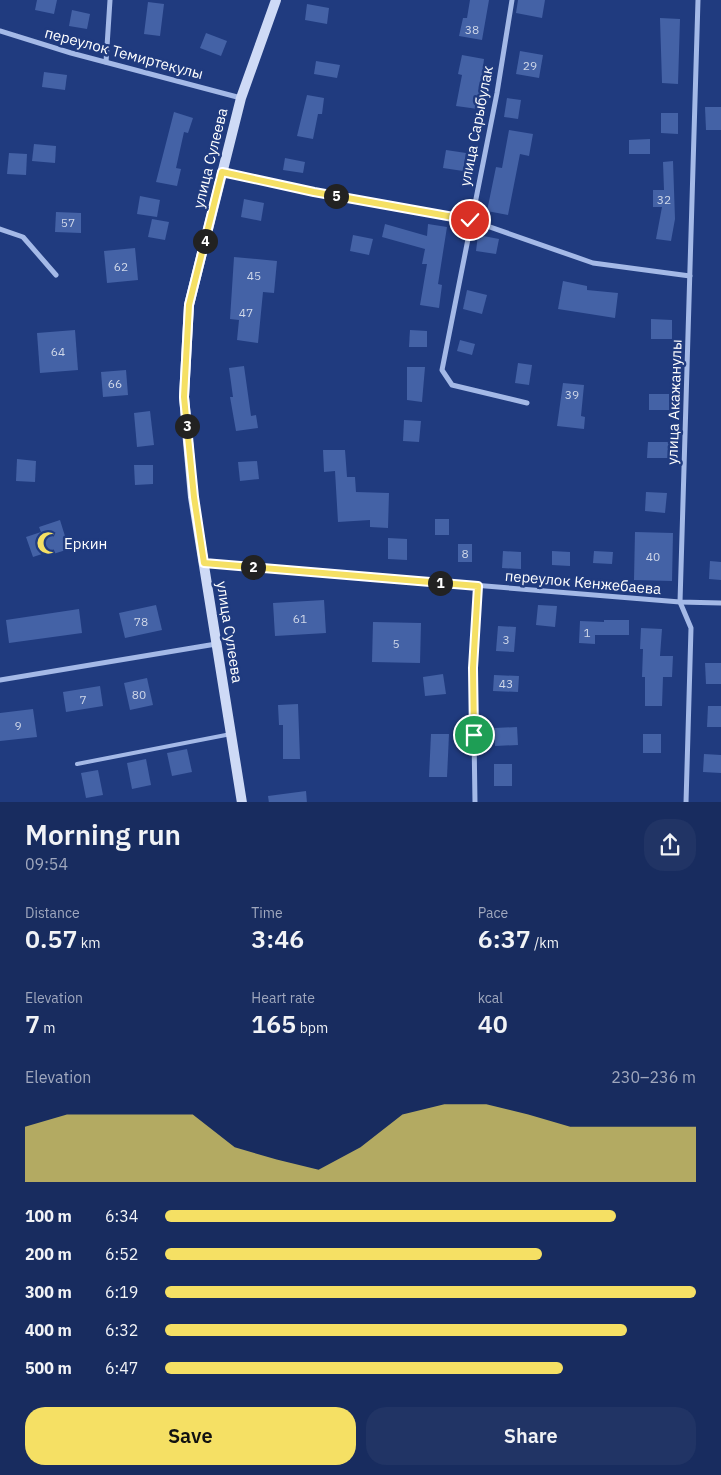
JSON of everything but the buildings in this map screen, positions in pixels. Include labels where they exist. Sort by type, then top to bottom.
[{"type":"main road","name":"улица Сулеева","points":[[242,802],[194,497],[184,397],[188,314],[241,98],[276,0]]},
{"type":"street","points":[[106,62],[110,0]]},
{"type":"street","name":"улица Сарыбулак","points":[[512,0],[497,93],[470,220],[442,370],[452,386],[527,403]]},
{"type":"street","name":"улица Акажанулы","points":[[686,802],[691,628],[680,602],[698,0]]},
{"type":"street","name":"переулок Темиртекулы","points":[[0,31],[241,98]]},
{"type":"street","points":[[222,172],[314,192],[470,220],[593,263],[690,276]]},
{"type":"street","points":[[0,229],[24,237],[56,275]]},
{"type":"street","name":"переулок Кенжебаева","points":[[204,563],[721,604]]},
{"type":"street","points":[[475,802],[473,668],[478,586]]},
{"type":"street","points":[[0,680],[217,644]]},
{"type":"lane","points":[[77,764],[231,734]]},
{"type":"place","name":"Еркин","points":[[48,543]]},
{"type":"route","points":[[470,220],[314,192],[222,172],[189,305],[184,397],[194,497],[204,563],[478,586],[473,668],[474,735]]}]
